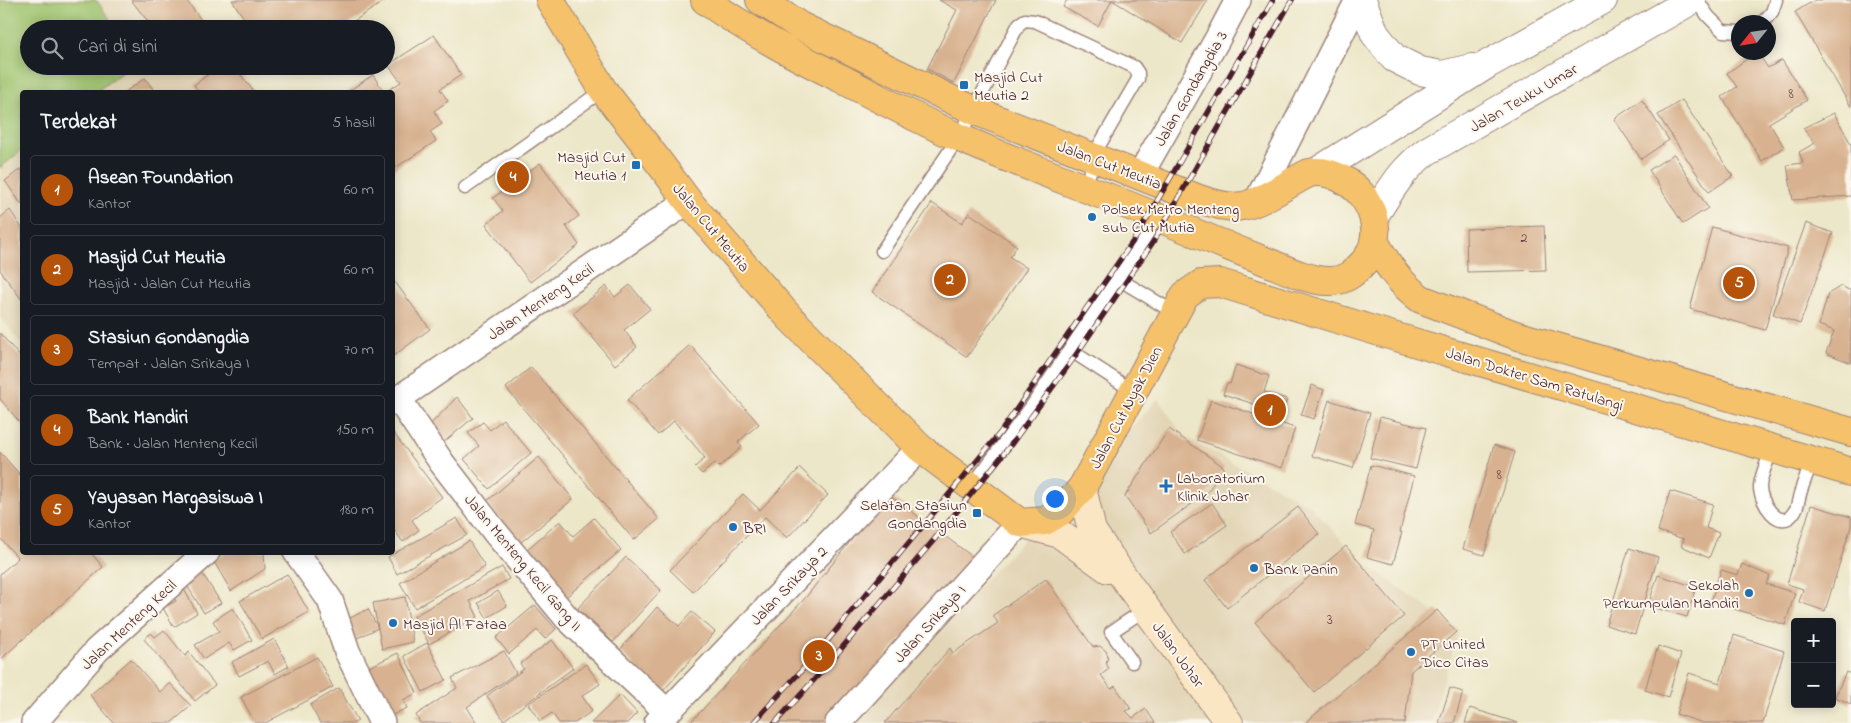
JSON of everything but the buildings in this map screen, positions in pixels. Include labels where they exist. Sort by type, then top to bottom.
[{"type":"main road","name":"Jalan Cut Meutia","points":[[550,0],[603,90],[688,201],[789,317],[920,448],[1020,524]]},
{"type":"main road","name":"Jalan Cut Meutia","points":[[705,0],[738,24],[816,66],[959,137],[1292,272],[1326,281],[1340,280],[1352,275],[1367,258],[1374,228]]},
{"type":"main road","name":"Jalan Cut Meutia","points":[[760,0],[800,26],[973,110],[1096,159],[1140,174],[1199,199],[1226,207],[1242,206],[1257,201],[1300,178],[1318,171]]},
{"type":"main road","points":[[1318,171],[1337,176],[1359,189],[1364,195],[1374,228],[1393,273],[1408,290],[1421,299],[1515,335],[1851,432]]},
{"type":"main road","name":"Jalan Cut Nyak Dien","points":[[1020,524],[1045,522],[1060,512],[1082,488],[1184,294],[1201,284],[1220,283]]},
{"type":"main road","name":"Jalan Dokter Sam Ratulangi","points":[[1220,283],[1851,472]]},
{"type":"main road","points":[[1772,449],[1783,413]]},
{"type":"main road","name":"Jalan Johar","points":[[1082,488],[1092,531],[1229,723]]},
{"type":"main road","name":"Jalan Johar","points":[[1020,524],[1060,534],[1095,558],[1129,585]]},
{"type":"street","name":"Jalan Gondangdia 3","points":[[1140,174],[1238,0]]},
{"type":"street","points":[[1360,0],[1375,34],[1394,58],[1420,71],[1442,75],[1488,64]]},
{"type":"street","points":[[1257,201],[1360,0]]},
{"type":"street","name":"Jalan Teuku Umar","points":[[1374,228],[1398,178],[1412,162],[1427,151],[1692,0]]},
{"type":"street","points":[[1318,171],[1488,64],[1588,4]]},
{"type":"street","name":"Jalan Menteng Kecil","points":[[395,401],[688,201]]},
{"type":"street","name":"Jalan Menteng Kecil Gang II","points":[[395,401],[495,532],[567,618],[662,718]]},
{"type":"street","name":"Jalan Srikaya 2","points":[[662,718],[920,448]]},
{"type":"street","name":"Jalan Srikaya I","points":[[838,723],[1020,524]]},
{"type":"street","name":"Jalan Menteng Kecil","points":[[34,723],[97,650],[204,555]]},
{"type":"street","points":[[298,555],[330,600],[347,651],[382,723]]},
{"type":"lane","points":[[1697,0],[1708,16],[1723,31],[1731,32]]},
{"type":"lane","points":[[1769,15],[1776,0]]},
{"type":"lane","points":[[882,252],[959,137],[1019,24],[1025,20],[1035,21],[1134,67],[1138,72],[1138,79],[1100,144],[1084,188]]},
{"type":"lane","points":[[465,188],[603,90]]},
{"type":"lane","points":[[971,487],[1031,407],[1158,218]]},
{"type":"lane","points":[[1117,278],[1175,313]]},
{"type":"lane","points":[[1070,350],[1133,391]]},
{"type":"lane","points":[[1772,449],[1760,489],[1765,507],[1780,520],[1788,519],[1796,511],[1812,461]]},
{"type":"lane","points":[[1132,662],[1111,632],[1146,609]]},
{"type":"shaded area","points":[[0,0],[189,0],[203,20],[20,20],[20,75],[245,75],[256,90],[20,90],[20,342],[0,317]]},
{"type":"shaded area","points":[[395,277],[433,329],[395,358]]},
{"type":"shaded area","points":[[1158,399],[1184,436],[1309,505],[1363,562],[1459,630],[1431,723],[849,723]]},
{"type":"green space","points":[[0,0],[96,0],[110,20],[20,20],[20,75],[118,75],[99,90],[20,90],[20,152],[0,168]]},
{"type":"railway","points":[[753,723],[813,658],[1000,433],[1138,234],[1273,0]]},
{"type":"railway","points":[[775,723],[823,670],[933,541],[1010,446],[1073,359],[1153,242],[1292,0]]},
{"type":"place","name":"Masjid Cut Meutia 2","points":[[964,85]]},
{"type":"place","name":"Masjid Cut Meutia 1","points":[[636,165]]},
{"type":"place","name":"Bank Mandiri","points":[[513,177]]},
{"type":"place","name":"Polsek Metro Menteng sub Cut Mutia","points":[[1092,217]]},
{"type":"place","name":"Masjid Cut Meutia","points":[[950,280]]},
{"type":"place","name":"Yayasan Margasiswa I","points":[[1739,283]]},
{"type":"place","name":"Asean Foundation","points":[[1270,410]]},
{"type":"place","name":"Laboratorium Klinik Johar","points":[[1166,486]]},
{"type":"place","name":"Selatan Stasiun Gondangdia","points":[[977,513]]},
{"type":"place","name":"BRI","points":[[733,527]]},
{"type":"place","name":"Bank Panin","points":[[1254,568]]},
{"type":"place","name":"Sekolah Perkumpulan Mandiri","points":[[1749,593]]},
{"type":"place","name":"Masjid Al Fataa","points":[[393,623]]},
{"type":"place","name":"PT United Dico Citas","points":[[1411,652]]},
{"type":"place","name":"Stasiun Gondangdia","points":[[819,656]]}]
